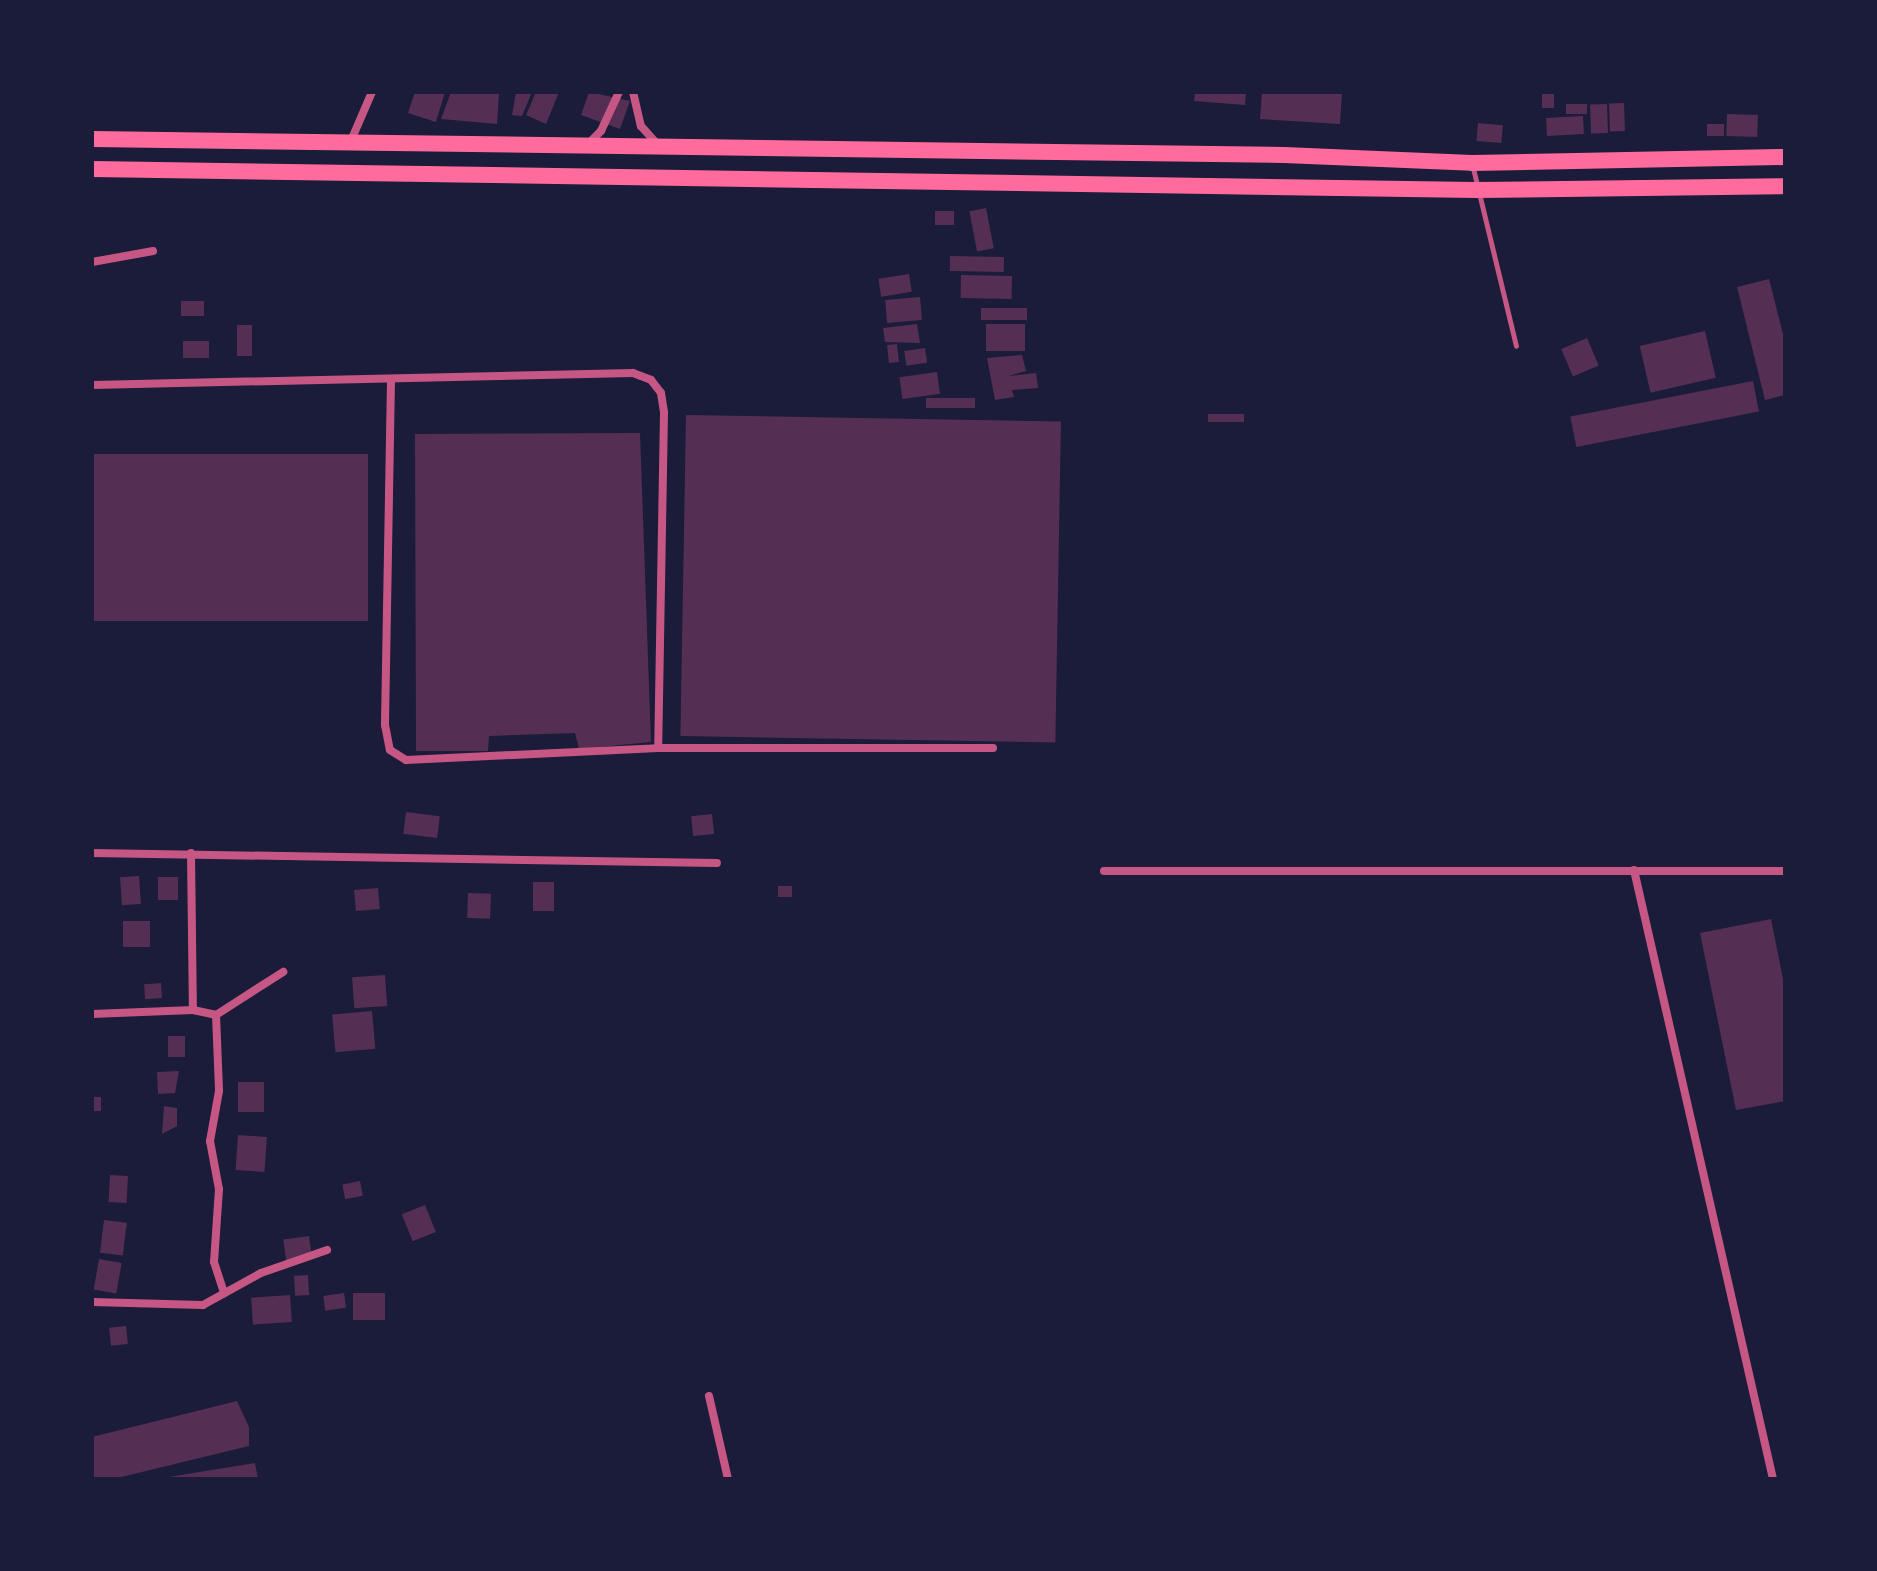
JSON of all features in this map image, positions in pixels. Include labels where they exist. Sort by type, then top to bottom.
[{"type":"highway","points":[[92,139],[581,149],[661,147],[1284,155],[1472,163],[1785,157]]},
{"type":"highway","points":[[92,169],[1476,190],[1785,186]]},
{"type":"street","points":[[350,143],[372,92]]},
{"type":"street","points":[[581,149],[601,131],[619,92]]},
{"type":"street","points":[[633,92],[641,126],[661,147]]},
{"type":"street","points":[[92,262],[153,251]]},
{"type":"street","points":[[92,385],[633,373],[651,380],[661,393],[658,748]]},
{"type":"street","points":[[391,380],[385,725],[390,750],[406,760],[658,748],[993,748]]},
{"type":"street","points":[[92,853],[717,863]]},
{"type":"street","points":[[191,853],[193,1010]]},
{"type":"street","points":[[1634,870],[1773,1479]]},
{"type":"street","points":[[1104,871],[1785,871]]},
{"type":"street","points":[[92,1014],[193,1010],[216,1015],[283,972]]},
{"type":"street","points":[[216,1015],[219,1091],[210,1141],[219,1189],[214,1262],[224,1293]]},
{"type":"street","points":[[92,1302],[190,1306],[224,1293],[261,1273],[327,1250]]},
{"type":"street","points":[[709,1396],[728,1479]]},
{"type":"lane","points":[[1472,163],[1476,190],[1516,346]]},
{"type":"building","points":[[415,92],[445,92],[436,122],[408,113]]},
{"type":"building","points":[[451,92],[499,92],[497,124],[441,119]]},
{"type":"building","points":[[516,92],[532,92],[522,116],[512,115]]},
{"type":"building","points":[[536,92],[559,92],[546,124],[526,115]]},
{"type":"building","points":[[589,92],[630,101],[620,129],[581,115]]},
{"type":"building","points":[[1195,92],[1246,92],[1245,105],[1194,101]]},
{"type":"building","points":[[1262,92],[1342,92],[1340,124],[1260,119]]},
{"type":"building","points":[[1542,92],[1554,92],[1554,108],[1542,108]]},
{"type":"building","points":[[1624,103],[1625,131],[1610,132],[1609,104]]},
{"type":"building","points":[[1566,104],[1587,104],[1587,114],[1566,114]]},
{"type":"building","points":[[1607,104],[1608,133],[1591,134],[1590,105]]},
{"type":"building","points":[[1727,114],[1758,115],[1757,137],[1726,136]]},
{"type":"building","points":[[1583,116],[1584,134],[1547,136],[1546,118]]},
{"type":"building","points":[[1478,123],[1503,125],[1501,143],[1476,141]]},
{"type":"building","points":[[1707,124],[1724,124],[1724,136],[1707,136]]},
{"type":"building","points":[[986,208],[994,248],[977,251],[969,211]]},
{"type":"building","points":[[935,211],[954,211],[954,225],[935,225]]},
{"type":"building","points":[[950,256],[1004,257],[1004,272],[950,271]]},
{"type":"building","points":[[909,274],[912,292],[881,297],[878,279]]},
{"type":"building","points":[[961,275],[1012,276],[1012,299],[961,298]]},
{"type":"building","points":[[1769,279],[1785,342],[1785,395],[1765,400],[1737,287]]},
{"type":"building","points":[[920,297],[922,320],[887,323],[885,300]]},
{"type":"building","points":[[181,301],[204,301],[204,316],[181,316]]},
{"type":"building","points":[[981,308],[1027,308],[1027,320],[981,320]]},
{"type":"building","points":[[917,324],[920,343],[885,342],[883,328]]},
{"type":"building","points":[[986,324],[1025,324],[1025,351],[986,351]]},
{"type":"building","points":[[237,325],[252,325],[252,356],[237,356]]},
{"type":"building","points":[[1705,331],[1716,378],[1651,393],[1640,346]]},
{"type":"building","points":[[1587,338],[1599,366],[1573,377],[1561,349]]},
{"type":"building","points":[[183,341],[209,341],[209,358],[183,358]]},
{"type":"building","points":[[897,344],[899,362],[889,363],[887,345]]},
{"type":"building","points":[[925,348],[927,363],[906,366],[904,351]]},
{"type":"building","points":[[1022,355],[1026,371],[1008,376],[1036,373],[1038,388],[1012,390],[1014,397],[995,400],[987,358]]},
{"type":"building","points":[[937,372],[940,394],[902,399],[899,377]]},
{"type":"building","points":[[1753,381],[1759,411],[1576,447],[1570,416]]},
{"type":"building","points":[[926,398],[975,398],[975,408],[926,408]]},
{"type":"building","points":[[1208,414],[1244,414],[1244,422],[1208,422]]},
{"type":"building","points":[[686,415],[1061,422],[1055,742],[680,736]]},
{"type":"building","points":[[640,433],[651,742],[579,749],[575,733],[489,736],[488,751],[416,751],[415,434]]},
{"type":"building","points":[[92,454],[368,454],[368,621],[92,621]]},
{"type":"building","points":[[406,812],[440,816],[437,838],[403,834]]},
{"type":"building","points":[[712,814],[714,834],[693,836],[691,816]]},
{"type":"building","points":[[139,876],[141,904],[122,905],[120,877]]},
{"type":"building","points":[[158,877],[178,877],[178,900],[158,900]]},
{"type":"building","points":[[533,882],[554,882],[554,911],[533,911]]},
{"type":"building","points":[[778,886],[792,886],[792,897],[778,897]]},
{"type":"building","points":[[378,888],[380,909],[356,911],[354,890]]},
{"type":"building","points":[[468,893],[491,894],[490,919],[467,918]]},
{"type":"building","points":[[1771,919],[1785,989],[1785,1101],[1736,1110],[1700,933]]},
{"type":"building","points":[[123,921],[150,921],[150,947],[123,947]]},
{"type":"building","points":[[385,975],[387,1006],[354,1008],[352,977]]},
{"type":"building","points":[[161,983],[162,998],[145,999],[144,984]]},
{"type":"building","points":[[372,1011],[375,1049],[335,1052],[332,1014]]},
{"type":"building","points":[[168,1036],[185,1036],[185,1057],[168,1057]]},
{"type":"building","points":[[179,1071],[175,1093],[158,1094],[157,1072]]},
{"type":"building","points":[[238,1082],[264,1082],[264,1112],[238,1112]]},
{"type":"building","points":[[92,1097],[101,1097],[101,1111],[92,1111]]},
{"type":"building","points":[[164,1106],[177,1108],[177,1126],[162,1134]]},
{"type":"building","points":[[238,1135],[267,1137],[264,1172],[236,1170]]},
{"type":"building","points":[[110,1175],[128,1176],[127,1203],[109,1202]]},
{"type":"building","points":[[360,1181],[363,1196],[345,1199],[342,1184]]},
{"type":"building","points":[[425,1205],[436,1232],[413,1241],[402,1214]]},
{"type":"building","points":[[104,1220],[127,1223],[123,1256],[100,1253]]},
{"type":"building","points":[[309,1236],[312,1258],[286,1261],[283,1240]]},
{"type":"building","points":[[99,1259],[122,1263],[116,1294],[94,1290]]},
{"type":"building","points":[[308,1275],[309,1295],[295,1296],[294,1276]]},
{"type":"building","points":[[344,1293],[346,1308],[325,1311],[323,1296]]},
{"type":"building","points":[[353,1293],[385,1293],[385,1320],[353,1320]]},
{"type":"building","points":[[290,1295],[292,1322],[253,1325],[251,1298]]},
{"type":"building","points":[[126,1326],[128,1344],[111,1346],[109,1328]]},
{"type":"building","points":[[237,1401],[249,1427],[249,1446],[113,1479],[92,1479],[92,1437]]},
{"type":"building","points":[[255,1463],[258,1479],[169,1479],[169,1477]]}]
